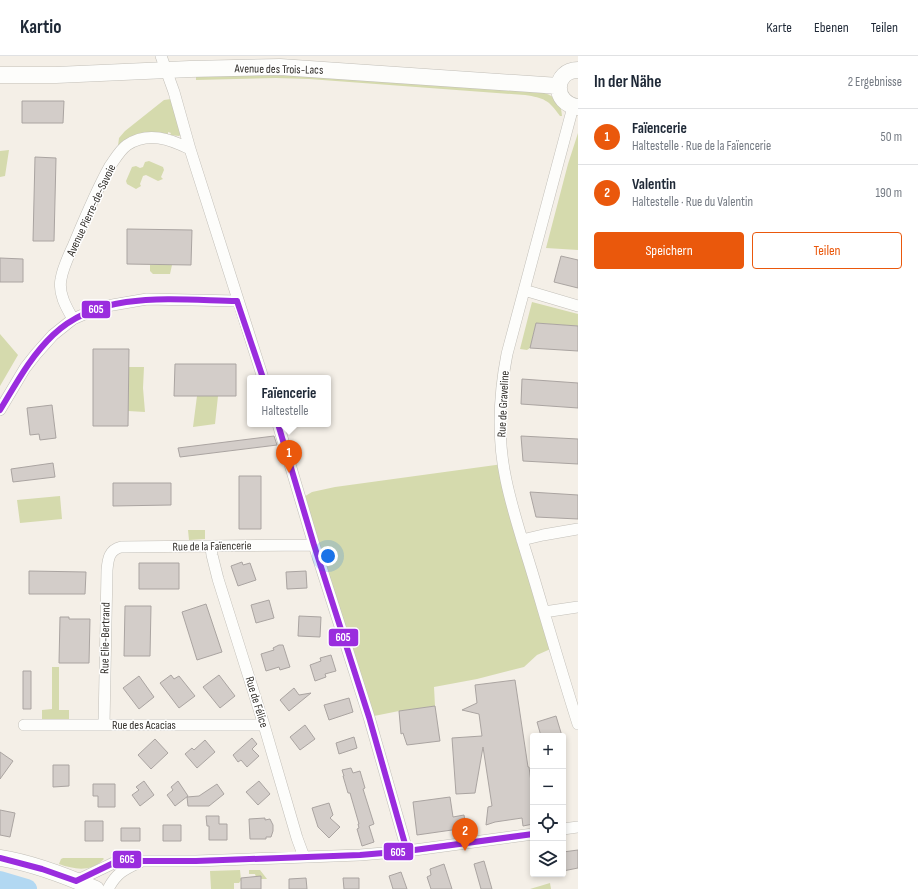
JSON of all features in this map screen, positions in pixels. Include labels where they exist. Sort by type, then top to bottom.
[{"type":"street","name":"Avenue des Trois-Lacs","points":[[0,75],[56,75],[163,63],[280,67],[558,86]]},
{"type":"street","points":[[163,63],[174,92],[190,150],[237,301],[262,375]]},
{"type":"street","points":[[575,107],[562,99],[558,86],[562,77],[566,73],[578,70]]},
{"type":"street","name":"Rue de Graveline","points":[[575,107],[504,367],[499,418],[501,449],[506,480],[522,540],[578,724]]},
{"type":"street","name":"Avenue Pierre-de-Savoie","points":[[73,319],[63,301],[61,279],[82,226],[109,168],[127,145],[148,137],[167,139],[190,150]]},
{"type":"street","points":[[524,290],[578,306]]},
{"type":"street","points":[[0,410],[24,368],[53,335],[73,319],[101,307],[147,299],[237,301]]},
{"type":"street","points":[[279,427],[314,545],[369,717],[404,836],[407,851]]},
{"type":"street","points":[[522,540],[543,534],[578,529]]},
{"type":"street","name":"Rue de la Faïencerie","points":[[112,552],[116,548],[121,547],[314,545]]},
{"type":"street","name":"Rue de Félice","points":[[211,547],[218,579],[304,857]]},
{"type":"street","name":"Rue Elie-Bertrand","points":[[104,725],[106,570],[108,560],[112,552]]},
{"type":"street","points":[[544,612],[578,607]]},
{"type":"street","name":"Rue des Acacias","points":[[24,725],[264,725]]},
{"type":"street","points":[[566,829],[578,827]]},
{"type":"street","points":[[76,881],[122,859],[143,861],[196,861],[360,855],[407,851],[530,834]]},
{"type":"street","points":[[0,858],[42,869],[96,889]]},
{"type":"street","points":[[108,889],[114,878],[124,869],[143,861]]},
{"type":"green space","points":[[295,74],[544,93],[552,96],[558,101],[561,107],[562,116],[560,116],[553,106],[546,101],[537,97],[525,95],[309,79],[276,78],[196,80],[196,76]]},
{"type":"green space","points":[[171,99],[182,134],[179,136],[170,135],[171,133],[168,132],[168,134],[153,132],[141,133],[118,146],[119,138],[125,131],[164,100]]},
{"type":"green space","points":[[578,133],[578,250],[546,248],[568,164]]},
{"type":"green space","points":[[9,150],[5,176],[0,177],[0,151]]},
{"type":"green space","points":[[149,161],[163,167],[164,170],[161,177],[163,179],[158,181],[146,175],[143,176],[140,184],[141,186],[136,189],[127,184],[126,181],[132,167],[143,167],[145,162]]},
{"type":"green space","points":[[150,265],[172,265],[170,274],[153,274],[150,271]]},
{"type":"green space","points":[[532,302],[578,314],[578,326],[536,323],[530,348],[527,350],[520,349]]},
{"type":"green space","points":[[0,334],[18,355],[0,386]]},
{"type":"green space","points":[[129,367],[144,367],[143,388],[145,412],[128,411]]},
{"type":"green space","points":[[197,396],[218,396],[215,424],[193,427]]},
{"type":"green space","points":[[503,464],[555,647],[537,655],[524,667],[477,679],[434,687],[435,706],[369,717],[302,498],[312,492],[335,487]]},
{"type":"green space","points":[[60,496],[62,519],[20,523],[17,500]]},
{"type":"green space","points":[[188,530],[205,530],[205,539],[189,540]]},
{"type":"green space","points":[[52,667],[59,667],[59,710],[69,710],[69,722],[42,722],[42,710],[52,709]]},
{"type":"green space","points":[[63,858],[104,859],[94,866],[83,869],[71,868],[59,864]]},
{"type":"green space","points":[[240,870],[241,880],[239,883],[234,883],[234,889],[211,889],[210,871]]},
{"type":"green space","points":[[249,870],[260,870],[267,879],[256,877],[255,874],[249,874]]},
{"type":"green space","points":[[550,883],[551,889],[530,889]]},
{"type":"building","points":[[22,101],[64,101],[63,123],[22,123]]},
{"type":"building","points":[[35,157],[56,158],[54,241],[33,241]]},
{"type":"building","points":[[127,229],[192,230],[191,265],[127,264]]},
{"type":"building","points":[[561,256],[578,260],[578,288],[554,282]]},
{"type":"building","points":[[0,258],[23,259],[23,282],[0,282]]},
{"type":"building","points":[[536,323],[578,326],[578,351],[530,348]]},
{"type":"building","points":[[93,349],[129,349],[128,426],[93,426]]},
{"type":"building","points":[[175,364],[236,364],[236,396],[174,396]]},
{"type":"building","points":[[522,379],[578,383],[578,408],[521,404]]},
{"type":"building","points":[[52,405],[56,438],[40,440],[39,434],[30,435],[27,408]]},
{"type":"building","points":[[274,436],[277,445],[180,457],[178,448]]},
{"type":"building","points":[[521,436],[578,439],[578,464],[523,461]]},
{"type":"building","points":[[53,463],[55,477],[13,482],[11,469]]},
{"type":"building","points":[[239,476],[261,476],[261,529],[239,529]]},
{"type":"building","points":[[113,483],[171,483],[171,505],[113,506]]},
{"type":"building","points":[[530,492],[578,495],[578,519],[536,517]]},
{"type":"building","points":[[242,562],[243,565],[250,563],[256,580],[238,586],[231,566]]},
{"type":"building","points":[[139,563],[179,563],[179,589],[139,589]]},
{"type":"building","points":[[29,571],[86,572],[85,594],[29,594]]},
{"type":"building","points":[[306,571],[307,588],[287,589],[286,572]]},
{"type":"building","points":[[269,600],[274,618],[256,623],[251,605]]},
{"type":"building","points":[[206,604],[222,652],[197,660],[182,612]]},
{"type":"building","points":[[125,606],[151,606],[150,656],[124,656]]},
{"type":"building","points":[[299,616],[321,617],[320,637],[298,636]]},
{"type":"building","points":[[60,617],[69,617],[69,619],[90,619],[89,663],[59,663]]},
{"type":"building","points":[[283,645],[290,667],[280,670],[279,667],[266,671],[261,654],[274,650],[273,648]]},
{"type":"building","points":[[331,655],[336,671],[325,674],[326,677],[315,681],[310,665],[321,661],[320,658]]},
{"type":"building","points":[[23,671],[31,671],[31,709],[23,709]]},
{"type":"building","points":[[171,675],[174,679],[179,676],[195,696],[179,708],[160,683]]},
{"type":"building","points":[[219,675],[235,696],[220,708],[203,687]]},
{"type":"building","points":[[139,676],[154,697],[139,709],[123,688]]},
{"type":"building","points":[[515,680],[530,774],[530,825],[523,826],[522,818],[495,822],[486,825],[488,807],[492,806],[483,747],[475,793],[456,794],[452,738],[482,736],[479,714],[462,710],[477,703],[475,685]]},
{"type":"building","points":[[294,688],[299,695],[311,693],[289,711],[280,700]]},
{"type":"building","points":[[349,698],[353,712],[329,720],[324,705]]},
{"type":"building","points":[[435,706],[440,741],[407,745],[403,733],[401,734],[399,711]]},
{"type":"building","points":[[556,716],[561,733],[540,733],[537,722]]},
{"type":"building","points":[[305,725],[315,739],[300,750],[290,737]]},
{"type":"building","points":[[354,737],[357,748],[339,754],[336,743]]},
{"type":"building","points":[[252,738],[257,744],[252,749],[259,756],[247,767],[241,760],[238,762],[233,755]]},
{"type":"building","points":[[155,739],[168,753],[151,769],[138,755]]},
{"type":"building","points":[[205,740],[215,752],[197,768],[185,754],[192,748],[194,750]]},
{"type":"building","points":[[0,752],[13,761],[0,779]]},
{"type":"building","points":[[53,765],[69,765],[69,786],[53,787]]},
{"type":"building","points":[[351,768],[353,773],[360,771],[365,788],[363,789],[374,824],[369,826],[374,842],[362,846],[357,829],[359,828],[359,824],[342,770]]},
{"type":"building","points":[[144,781],[154,795],[140,806],[132,795],[139,790],[136,787]]},
{"type":"building","points":[[178,781],[188,796],[175,806],[167,795],[173,790],[171,787]]},
{"type":"building","points":[[259,781],[270,794],[258,805],[246,792]]},
{"type":"building","points":[[93,784],[115,784],[115,807],[98,807],[98,796],[93,796]]},
{"type":"building","points":[[217,784],[224,794],[209,806],[188,806],[187,797],[199,796]]},
{"type":"building","points":[[450,797],[453,817],[464,815],[466,828],[417,835],[413,802]]},
{"type":"building","points":[[329,803],[333,815],[330,818],[340,827],[329,838],[318,827],[312,808]]},
{"type":"building","points":[[0,810],[15,813],[10,837],[0,835]]},
{"type":"building","points":[[206,816],[219,816],[219,824],[227,824],[227,840],[209,840],[209,826],[207,826]]},
{"type":"building","points":[[265,818],[265,820],[270,819],[273,825],[271,837],[266,837],[266,839],[250,839],[249,819]]},
{"type":"building","points":[[85,821],[103,821],[103,841],[85,841]]},
{"type":"building","points":[[163,825],[181,825],[181,841],[163,841]]},
{"type":"building","points":[[121,828],[140,828],[140,841],[121,841]]},
{"type":"building","points":[[578,850],[578,868],[566,870],[566,852]]},
{"type":"building","points":[[484,861],[492,889],[481,889],[474,864]]},
{"type":"building","points":[[444,864],[452,889],[431,889],[427,877],[431,875],[430,869]]},
{"type":"building","points":[[401,872],[407,889],[393,889],[389,876]]},
{"type":"building","points":[[261,876],[261,889],[241,889],[241,878]]},
{"type":"building","points":[[306,878],[307,889],[289,889],[289,879]]},
{"type":"building","points":[[343,878],[359,878],[359,889],[344,889]]},
{"type":"waterway","points":[[0,881],[27,889]]},
{"type":"transit line","name":"605","points":[[0,410],[24,371],[45,343],[72,320],[93,310],[140,300],[189,299],[237,301]]},
{"type":"transit line","name":"605","points":[[237,301],[262,375]]},
{"type":"transit line","name":"605","points":[[279,427],[314,545],[369,717],[407,851]]},
{"type":"transit line","name":"605","points":[[0,858],[42,869],[76,881],[122,859],[143,861],[196,861],[360,855],[407,851],[530,834]]},
{"type":"place","name":"Faïencerie","points":[[289,473]]},
{"type":"place","name":"Valentin","points":[[465,851]]}]
